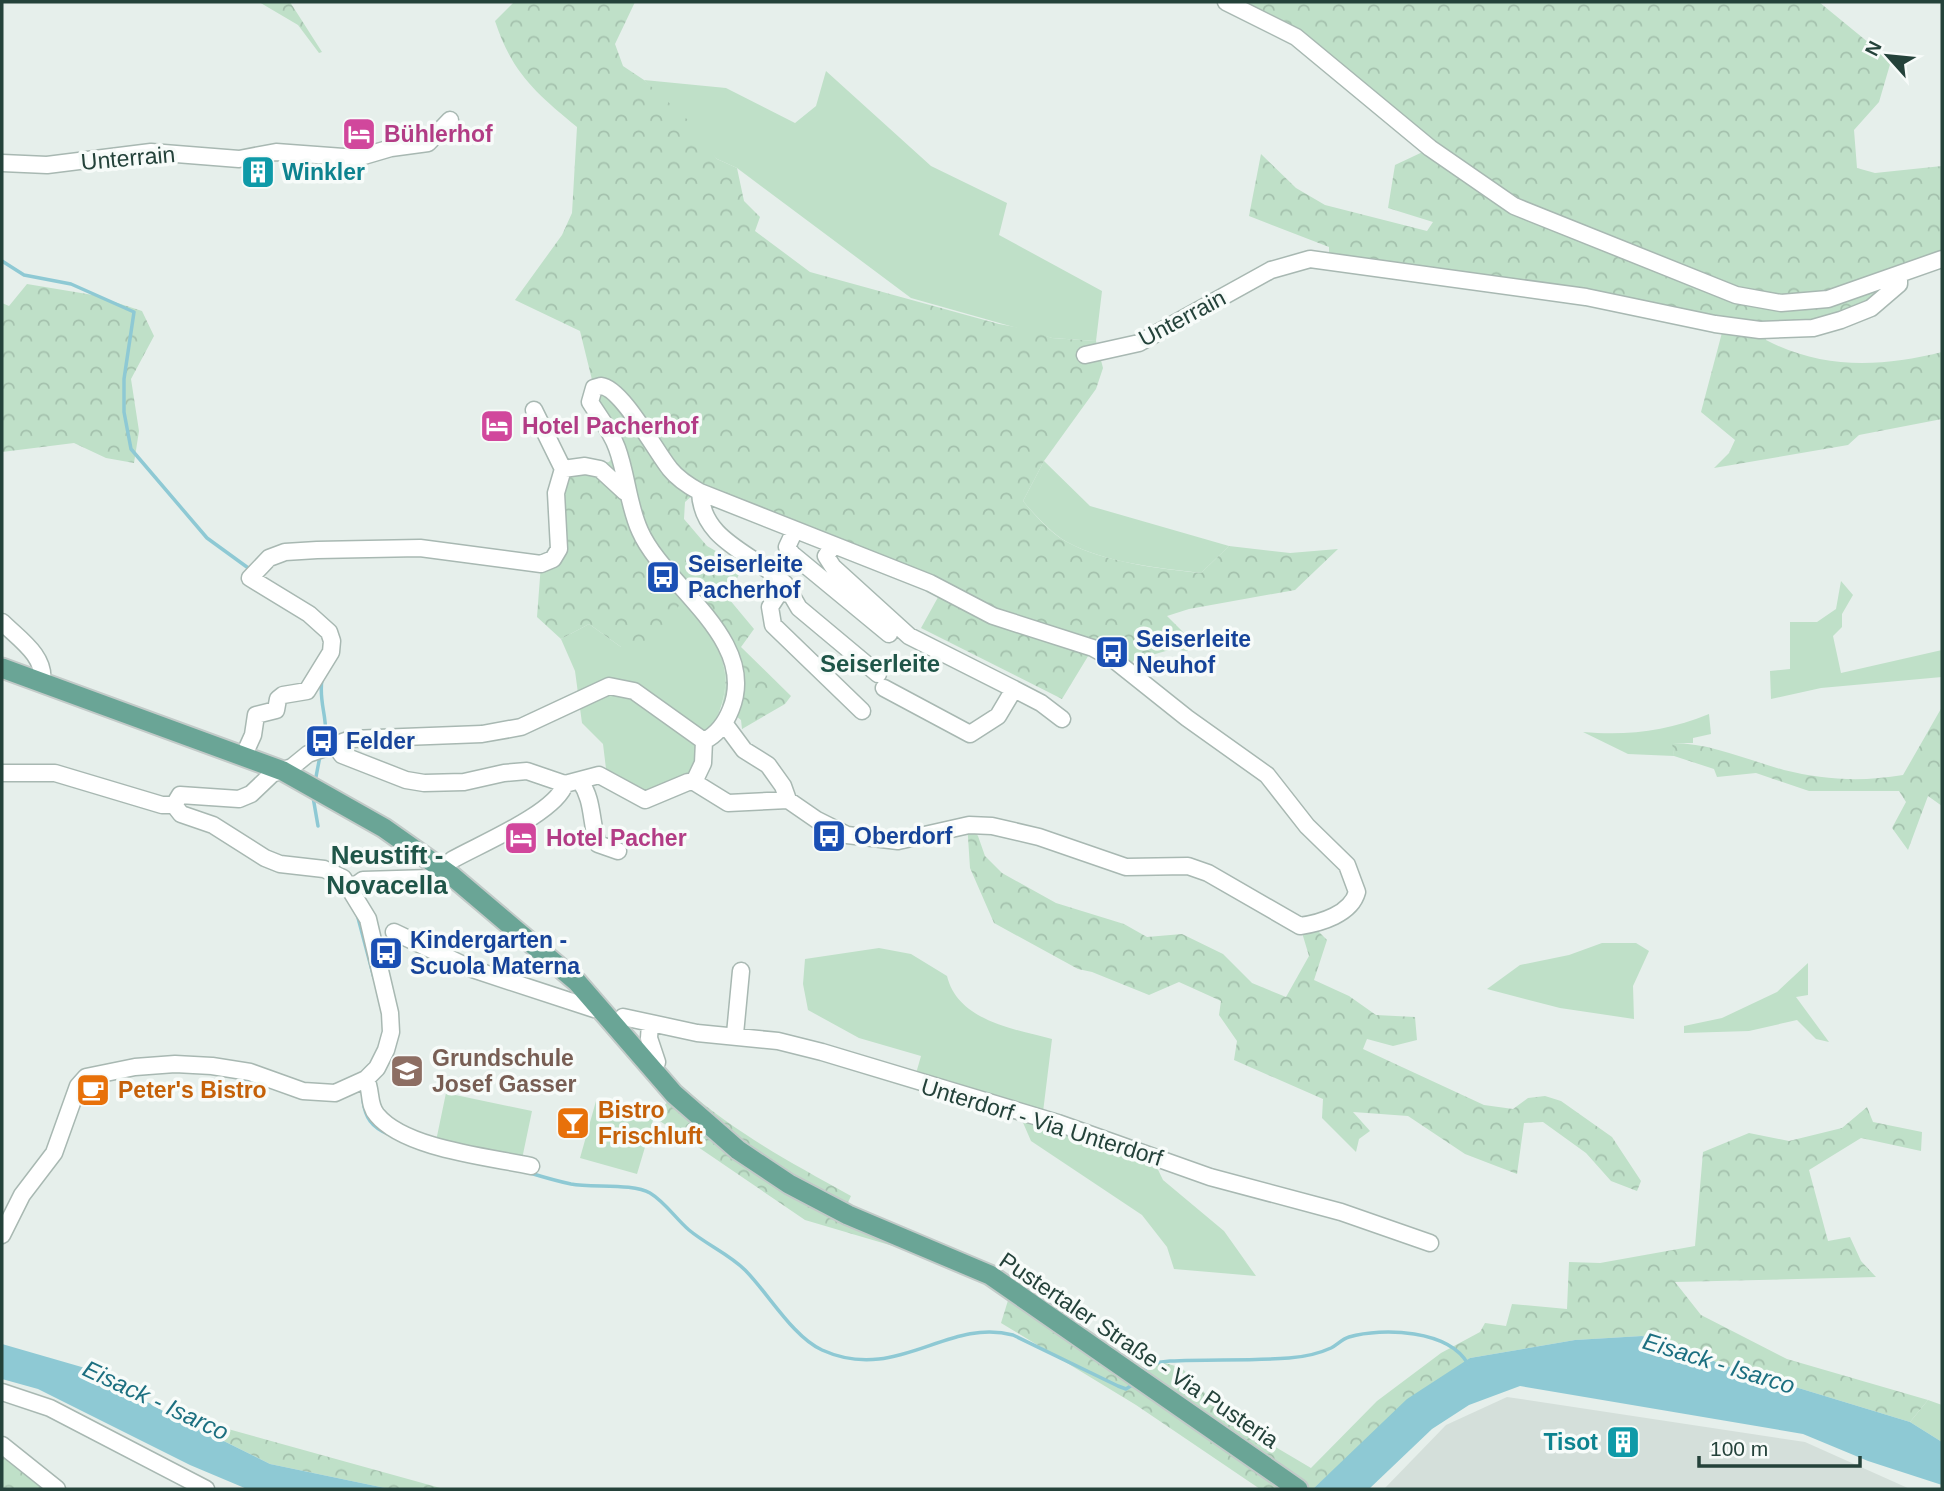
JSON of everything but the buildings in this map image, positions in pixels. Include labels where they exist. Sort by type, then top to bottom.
[{"type":"main road","name":"Pustertaler Straße - Via Pusteria","points":[[2,668],[283,771],[412,847],[525,936],[577,982],[652,1069],[719,1136],[763,1168],[848,1215],[990,1275],[1295,1488]]},
{"type":"street","points":[[1226,2],[1262,18],[1305,44],[1396,121],[1488,191],[1514,206],[1634,257],[1735,295],[1781,303],[1828,299],[1942,259]]},
{"type":"street","name":"Unterrain","points":[[2,163],[47,165],[151,152],[239,159],[275,152],[357,158],[391,148],[428,143],[450,120]]},
{"type":"street","name":"Unterrain","points":[[1085,355],[1139,343],[1291,262],[1329,260],[1587,297],[1715,324],[1789,330],[1832,323],[1871,308],[1894,290],[1899,276]]},
{"type":"street","points":[[694,782],[703,763],[704,741],[724,723],[736,696],[735,680],[726,648],[700,606],[653,556],[639,530],[614,439],[590,402],[594,388],[601,386],[612,391],[647,431],[669,468],[700,492],[794,532],[930,583],[993,616],[1093,648],[1113,659],[1267,775],[1307,826],[1347,865],[1357,892],[1355,901],[1347,909],[1317,923],[1300,926],[1208,873],[1188,866],[1126,867],[1039,837],[992,826],[969,825],[898,841],[847,835],[817,820],[788,800],[783,786],[768,765],[744,750],[724,723]]},
{"type":"street","points":[[244,755],[253,735],[256,715],[276,710],[278,699],[283,695],[307,691],[312,687],[331,652],[332,641],[322,624],[254,573],[269,558],[285,552],[420,548],[541,564],[553,559],[559,549],[556,493],[563,469],[534,410]]},
{"type":"street","points":[[563,469],[584,466],[600,469],[612,477],[622,492],[627,492]]},
{"type":"street","points":[[700,492],[701,511],[711,527],[785,584],[799,608],[881,681],[970,734],[998,716],[1014,689]]},
{"type":"street","points":[[794,532],[787,547],[792,554],[889,634]]},
{"type":"street","points":[[833,547],[826,556],[833,567],[909,636],[1041,703],[1062,719]]},
{"type":"street","points":[[785,584],[770,607],[773,625],[862,711]]},
{"type":"street","points":[[2,622],[38,657],[43,666],[42,682]]},
{"type":"street","points":[[174,805],[180,795],[239,799],[251,794],[272,774],[283,771],[327,746],[382,736],[482,734],[521,727],[609,687],[634,691],[704,741]]},
{"type":"street","points":[[327,746],[342,755],[406,780],[464,782],[527,771],[573,782],[589,793],[592,806],[591,824],[598,844],[618,851]]},
{"type":"street","points":[[2,773],[55,773],[162,805],[174,805]]},
{"type":"street","points":[[452,860],[519,823],[533,820],[573,782],[599,775],[607,777],[638,799],[645,800],[694,782],[728,803],[788,800]]},
{"type":"street","points":[[2,1235],[22,1195],[54,1153],[78,1087],[86,1077],[135,1067],[175,1064],[212,1066],[250,1072],[315,1093],[335,1093],[366,1079],[377,1068],[386,1050],[391,1032],[390,1013],[368,919],[352,888],[343,878],[324,869],[280,864],[265,858],[214,825],[181,814],[174,805]]},
{"type":"street","points":[[352,888],[363,880],[431,878],[439,875]]},
{"type":"street","points":[[372,941],[396,929],[472,969],[594,1009]]},
{"type":"street","points":[[735,1034],[741,971]]},
{"type":"street","name":"Unterdorf - Via Unterdorf","points":[[623,1017],[697,1033],[735,1034],[822,1052],[1058,1123],[1210,1177],[1341,1212],[1430,1243]]},
{"type":"street","points":[[650,1024],[649,1038],[657,1062],[652,1069]]},
{"type":"street","points":[[366,1079],[373,1110],[394,1129],[429,1144],[531,1166]]},
{"type":"street","points":[[2,1392],[50,1408],[206,1489]]},
{"type":"street","points":[[2,1445],[57,1489]]},
{"type":"shaded area","points":[[1507,1397],[1805,1442],[1910,1489],[1384,1489],[1446,1425]]},
{"type":"green space","points":[[259,2],[290,2],[322,52],[319,53],[298,25]]},
{"type":"green space","points":[[514,2],[635,2],[615,44],[623,66],[644,80],[688,120],[717,159],[737,168],[744,201],[760,217],[755,231],[810,272],[999,324],[1027,329],[1052,338],[1096,341],[1103,368],[1096,389],[1044,461],[1023,501],[1061,538],[1081,549],[1114,560],[1201,573],[1229,546],[1290,553],[1338,549],[1295,590],[1189,609],[1167,616],[1189,638],[1188,651],[1173,649],[1134,660],[1128,669],[1093,648],[1062,699],[921,628],[942,590],[701,488],[685,502],[684,519],[707,546],[742,566],[729,599],[754,629],[741,647],[791,696],[785,704],[742,729],[741,720],[722,705],[725,673],[718,647],[712,635],[683,599],[649,654],[621,647],[589,624],[561,639],[537,617],[541,564],[553,559],[563,469],[609,462],[618,450],[594,408],[594,388],[580,331],[515,300],[562,235],[572,213],[577,127],[527,81],[509,55],[495,21]]},
{"type":"green space","points":[[1228,2],[1819,2],[1891,61],[1879,102],[1854,130],[1857,168],[1875,173],[1942,166],[1942,265],[1910,278],[1893,297],[1767,334],[1766,340],[1809,357],[1853,363],[1897,361],[1942,352],[1942,419],[1859,435],[1848,445],[1714,468],[1729,453],[1735,440],[1701,412],[1724,325],[1329,260],[1329,247],[1249,216],[1261,154],[1296,188],[1325,205],[1427,231],[1433,222],[1388,208],[1395,165],[1429,149],[1329,62]]},
{"type":"green space","points":[[826,71],[931,166],[1007,203],[999,235],[1102,291],[1096,341],[1052,338],[911,298],[737,168],[717,159],[644,80],[726,88],[795,123],[816,106]]},
{"type":"green space","points":[[27,284],[93,295],[142,311],[154,336],[131,379],[139,431],[134,463],[106,458],[74,443],[2,452],[2,303],[9,306]]},
{"type":"green space","points":[[1044,461],[1090,506],[1229,546],[1201,573],[1132,564],[1082,549],[1055,534],[1023,501]]},
{"type":"green space","points":[[1841,581],[1853,595],[1842,614],[1842,627],[1833,636],[1841,673],[1942,650],[1942,677],[1821,688],[1771,699],[1770,671],[1790,669],[1790,622],[1817,622],[1836,609]]},
{"type":"green space","points":[[684,599],[705,626],[718,649],[724,669],[725,688],[721,708],[688,782],[645,800],[607,777],[603,744],[582,723],[575,671],[561,639],[589,624],[621,647]]},
{"type":"green space","points":[[1942,707],[1942,806],[1928,796],[1908,850],[1892,828],[1906,802],[1899,791],[1809,791],[1756,773],[1717,777],[1714,769],[1674,756],[1672,743],[1715,749],[1784,770],[1814,776],[1858,779],[1903,775]]},
{"type":"green space","points":[[1709,714],[1711,734],[1693,738],[1693,743],[1673,743],[1674,756],[1628,754],[1583,732],[1647,731],[1678,725]]},
{"type":"green space","points":[[967,822],[978,836],[985,856],[1002,873],[1056,903],[1124,924],[1147,937],[1182,934],[1223,954],[1252,983],[1286,997],[1309,956],[1300,926],[1317,923],[1319,932],[1327,940],[1314,980],[1349,996],[1376,1015],[1415,1017],[1417,1040],[1393,1046],[1367,1039],[1363,1049],[1484,1105],[1513,1109],[1528,1098],[1545,1096],[1561,1101],[1612,1137],[1641,1181],[1637,1191],[1611,1181],[1586,1153],[1543,1122],[1524,1123],[1517,1174],[1465,1154],[1408,1116],[1353,1112],[1370,1131],[1359,1139],[1356,1152],[1322,1118],[1323,1099],[1234,1060],[1237,1041],[1219,1015],[1221,1001],[1179,982],[1149,995],[1078,969],[994,923],[970,868]]},
{"type":"green space","points":[[1602,943],[1636,943],[1649,951],[1633,986],[1634,1019],[1560,1008],[1487,989],[1520,965],[1569,955]]},
{"type":"green space","points":[[879,948],[911,954],[947,976],[953,991],[963,1003],[989,1021],[1052,1039],[1043,1112],[1148,1149],[1163,1180],[1224,1231],[1256,1276],[1174,1269],[1167,1247],[1142,1215],[1031,1141],[1021,1118],[913,1084],[921,1056],[859,1038],[808,1010],[803,984],[805,959]]},
{"type":"green space","points":[[1808,963],[1808,995],[1796,997],[1829,1042],[1816,1039],[1797,1020],[1749,1031],[1684,1033],[1684,1026],[1722,1018],[1777,992]]},
{"type":"green space","points":[[682,1086],[743,1133],[851,1196],[841,1217],[920,1254],[805,1220],[654,1117]]},
{"type":"green space","points":[[446,1093],[532,1111],[522,1159],[436,1141]]},
{"type":"green space","points":[[596,1101],[654,1117],[637,1174],[580,1158]]},
{"type":"green space","points":[[1867,1107],[1873,1122],[1922,1132],[1921,1151],[1861,1138],[1809,1170],[1828,1241],[1850,1237],[1861,1261],[1876,1277],[1675,1282],[1701,1315],[1787,1359],[1928,1400],[1910,1422],[1720,1364],[1683,1346],[1642,1336],[1575,1340],[1470,1358],[1359,1447],[1313,1489],[1260,1489],[1136,1405],[1001,1323],[1010,1294],[1138,1376],[1144,1366],[1155,1360],[1182,1368],[1212,1401],[1242,1427],[1311,1468],[1377,1401],[1441,1353],[1480,1332],[1485,1323],[1506,1326],[1512,1304],[1567,1309],[1569,1262],[1600,1263],[1695,1246],[1703,1152],[1749,1133],[1789,1141],[1842,1128]]},
{"type":"green space","points":[[1928,1400],[1942,1405],[1942,1442],[1910,1422]]},
{"type":"green space","points":[[163,1411],[444,1489],[390,1489],[270,1464]]},
{"type":"green space","points":[[2,1444],[54,1489],[2,1489]]},
{"type":"water","points":[[1642,1336],[1684,1346],[1720,1364],[1910,1422],[1942,1442],[1942,1485],[1868,1461],[1803,1434],[1520,1386],[1469,1405],[1432,1429],[1369,1489],[1313,1489],[1407,1399],[1470,1358],[1575,1340]]},
{"type":"water","points":[[2,1344],[92,1370],[163,1411],[270,1464],[390,1489],[247,1489],[190,1465],[38,1389],[2,1379]]},
{"type":"waterway","points":[[2,261],[24,275],[71,284],[134,312],[124,379],[124,412],[131,449],[207,538],[251,570]]},
{"type":"waterway","points":[[322,680],[325,742]]},
{"type":"waterway","points":[[315,782],[320,756]]},
{"type":"waterway","points":[[313,797],[318,826]]},
{"type":"waterway","points":[[357,914],[374,978]]},
{"type":"waterway","points":[[363,1100],[370,1121],[388,1134]]},
{"type":"waterway","points":[[530,1173],[571,1184],[633,1188],[650,1193],[689,1230],[745,1270],[791,1325],[811,1344],[822,1350],[849,1358],[874,1359],[898,1355],[966,1335],[989,1332],[1013,1335],[1126,1389],[1135,1383]]},
{"type":"waterway","points":[[1143,1371],[1153,1363],[1170,1361],[1294,1358],[1321,1352],[1349,1337],[1379,1332],[1431,1338],[1459,1353],[1468,1364]]},
{"type":"place","name":"Bühlerhof","points":[[359,134]]},
{"type":"place","name":"Winkler","points":[[258,172]]},
{"type":"place","name":"Hotel Pacherhof","points":[[497,426]]},
{"type":"place","name":"Seiserleite Pacherhof","points":[[663,577]]},
{"type":"place","name":"Seiserleite Neuhof","points":[[1112,652]]},
{"type":"place","name":"Felder","points":[[322,741]]},
{"type":"place","name":"Oberdorf","points":[[829,836]]},
{"type":"place","name":"Hotel Pacher","points":[[521,838]]},
{"type":"place","name":"Kindergarten - Scuola Materna","points":[[386,953]]},
{"type":"place","name":"Grundschule Josef Gasser","points":[[407,1071]]},
{"type":"place","name":"Peter's Bistro","points":[[93,1090]]},
{"type":"place","name":"Bistro Frischluft","points":[[573,1123]]},
{"type":"place","name":"Tisot","points":[[1623,1442]]},
{"type":"district","name":"Seiserleite","points":[[880,663]]},
{"type":"district","name":"Neustift - Novacella","points":[[387,870]]},
{"type":"water label","name":"Eisack - Isarco","points":[[1719,1363]]},
{"type":"water label","name":"Eisack - Isarco","points":[[156,1400]]}]
